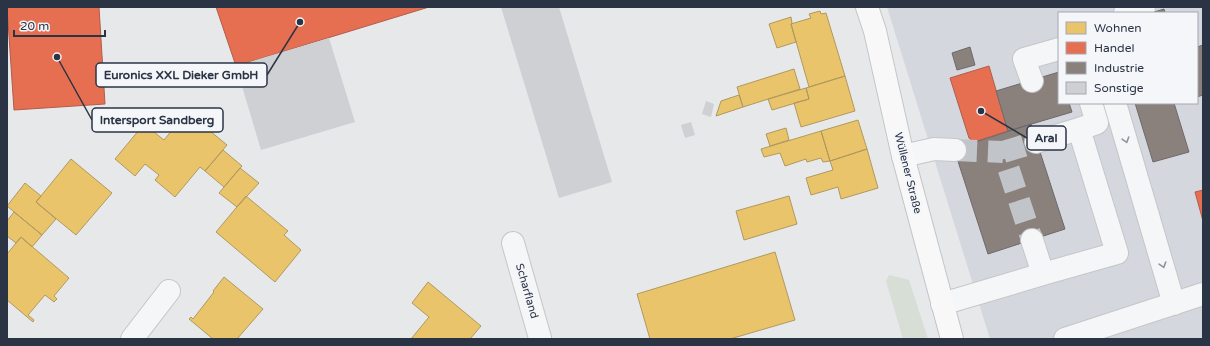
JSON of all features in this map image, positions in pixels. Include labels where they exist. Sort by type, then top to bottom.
[{"type":"main road","name":"Wüllener Straße","points":[[868,7],[875,31],[903,156],[952,339]]},
{"type":"street","points":[[1128,12],[1144,7]]},
{"type":"street","points":[[1032,81],[1024,59],[1058,49]]},
{"type":"street","points":[[1036,142],[1097,122],[1091,104]]},
{"type":"street","points":[[1115,104],[1174,304]]},
{"type":"street","points":[[942,304],[1117,253],[1079,129]]},
{"type":"street","points":[[903,156],[934,150],[955,150]]},
{"type":"street","points":[[1032,240],[1043,274]]},
{"type":"street","name":"Scharfland","points":[[513,243],[541,339]]},
{"type":"street","points":[[132,339],[169,291]]},
{"type":"street","points":[[1065,339],[1203,294]]},
{"type":"shaded area","points":[[887,7],[1203,7],[1203,339],[990,339]]},
{"type":"shaded area","points":[[889,275],[909,280],[928,339],[903,339],[886,281]]},
{"type":"building: Wohnen","points":[[820,11],[821,14],[826,13],[845,76],[809,87],[791,24],[811,18],[809,14]]},
{"type":"building: Wohnen","points":[[791,17],[791,24],[796,42],[777,48],[769,24]]},
{"type":"building: Wohnen","points":[[794,69],[800,89],[743,107],[737,87]]},
{"type":"building: Wohnen","points":[[845,76],[855,111],[801,127],[794,103],[809,99],[806,88]]},
{"type":"building: Wohnen","points":[[806,88],[809,99],[772,110],[768,99]]},
{"type":"building: Wohnen","points":[[739,95],[743,107],[716,116],[721,101]]},
{"type":"building: Wohnen","points":[[187,112],[227,145],[205,171],[200,167],[175,197],[155,180],[159,175],[145,164],[135,176],[115,159],[144,124],[164,140]]},
{"type":"building: Wohnen","points":[[858,120],[867,149],[830,161],[821,131]]},
{"type":"building: Wohnen","points":[[786,128],[789,140],[770,146],[766,134]]},
{"type":"building: Wohnen","points":[[821,131],[830,161],[823,162],[821,158],[807,162],[806,159],[785,166],[780,153],[764,157],[761,149]]},
{"type":"building: Wohnen","points":[[867,149],[878,188],[841,199],[838,187],[811,195],[806,178],[833,170],[830,161]]},
{"type":"building: Wohnen","points":[[223,150],[242,166],[224,187],[205,171]]},
{"type":"building: Wohnen","points":[[71,159],[112,193],[76,235],[36,202]]},
{"type":"building: Wohnen","points":[[240,168],[259,183],[237,207],[219,193]]},
{"type":"building: Wohnen","points":[[25,183],[41,196],[36,202],[56,219],[42,235],[7,206]]},
{"type":"building: Wohnen","points":[[246,196],[288,231],[284,235],[301,250],[275,282],[216,232]]},
{"type":"building: Wohnen","points":[[789,196],[797,224],[744,240],[736,211]]},
{"type":"building: Wohnen","points":[[14,212],[42,235],[32,247],[21,237],[16,243],[7,236],[7,221]]},
{"type":"building: Wohnen","points":[[21,237],[69,278],[54,296],[57,299],[54,302],[45,295],[28,315],[34,320],[33,322],[7,300],[7,254]]},
{"type":"building: Wohnen","points":[[775,252],[795,320],[730,339],[650,339],[637,294]]},
{"type":"building: Wohnen","points":[[224,277],[263,309],[237,339],[213,339],[189,319],[191,317],[193,319]]},
{"type":"building: Wohnen","points":[[428,282],[481,326],[470,339],[411,339],[429,317],[412,303]]},
{"type":"building: Handel","points":[[7,7],[99,7],[105,104],[14,110]]},
{"type":"building: Handel","points":[[216,7],[429,7],[236,66]]},
{"type":"building: Handel","points":[[989,66],[1008,131],[974,142],[969,138],[950,78]]},
{"type":"building: Handel","points":[[1203,190],[1203,221],[1195,192]]},
{"type":"building: Industrie","points":[[1164,9],[1165,12],[1154,12]]},
{"type":"building: Industrie","points":[[1203,45],[1203,95],[1198,97],[1198,47]]},
{"type":"building: Industrie","points":[[970,47],[975,65],[957,70],[952,53]]},
{"type":"building: Industrie","points":[[1058,72],[1058,104],[1069,104],[1072,112],[1008,131],[996,91]]},
{"type":"building: Industrie","points":[[1135,104],[1174,104],[1189,152],[1153,162]]},
{"type":"building: Industrie","points":[[1031,124],[1065,229],[988,254],[954,149]]},
{"type":"building: Sonstige","points":[[501,7],[559,7],[612,182],[559,198]]},
{"type":"building: Sonstige","points":[[329,38],[355,122],[261,150],[236,66]]},
{"type":"building: Sonstige","points":[[706,101],[714,104],[711,117],[702,114]]},
{"type":"building: Sonstige","points":[[691,122],[695,135],[685,138],[681,125]]},
{"type":"tunnel","points":[[1003,152],[1036,142]]},
{"type":"tunnel","points":[[955,150],[1003,152],[1032,240]]},
{"type":"place","name":"Euronics XXL Dieker GmbH","points":[[300,22]]},
{"type":"place","name":"Intersport Sandberg","points":[[57,57]]},
{"type":"place","name":"Aral","points":[[981,111]]}]
